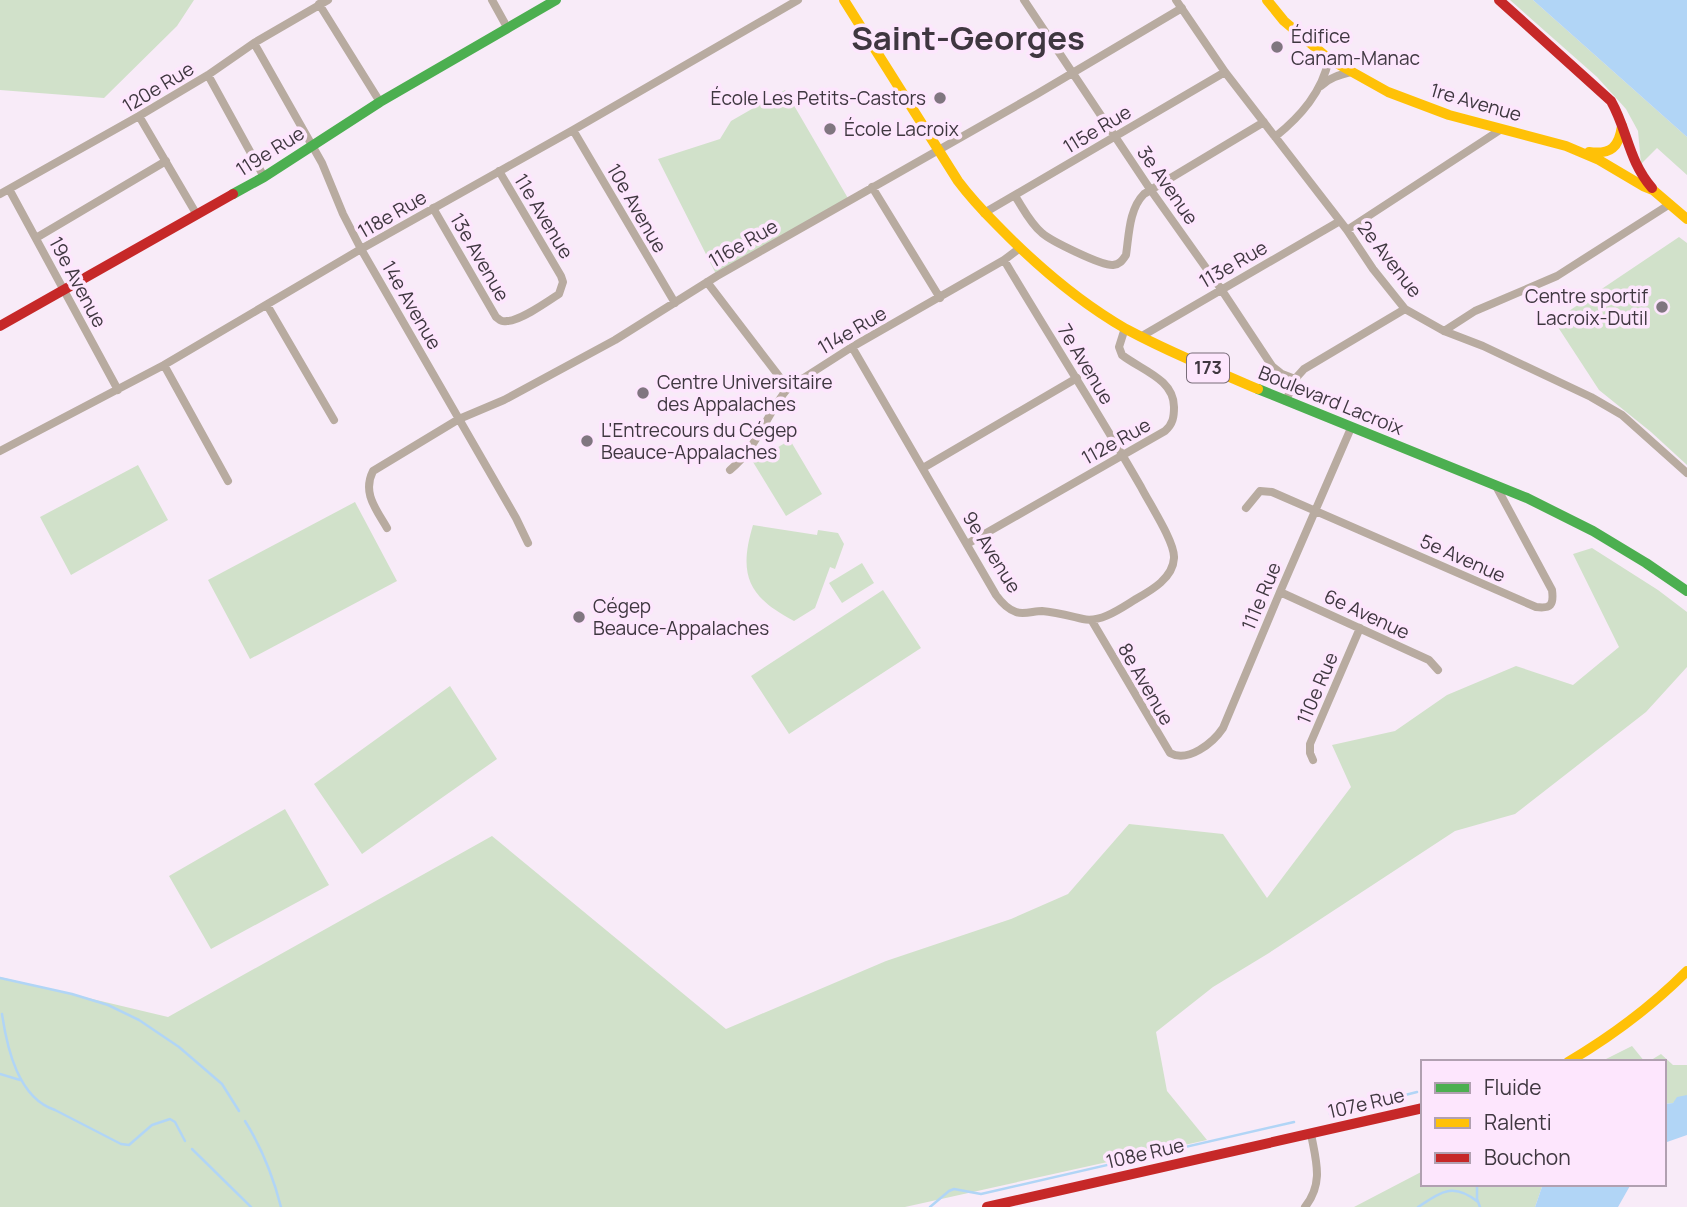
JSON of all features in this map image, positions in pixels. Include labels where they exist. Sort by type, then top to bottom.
[{"type":"main road","name":"119e Rue","points":[[0,326],[264,177],[380,102],[556,0]]},
{"type":"main road","name":"Boulevard Lacroix","points":[[844,0],[958,181],[984,213],[1020,248],[1100,312],[1179,356],[1527,498],[1593,531],[1687,591]]},
{"type":"main road","name":"1re Avenue","points":[[1267,0],[1284,21],[1329,59],[1388,93],[1449,115],[1566,146],[1599,160],[1653,190],[1687,219]]},
{"type":"main road","points":[[1499,0],[1601,91],[1618,111],[1635,164],[1653,190]]},
{"type":"main road","points":[[1566,146],[1599,154],[1606,153],[1618,142],[1623,123]]},
{"type":"main road","points":[[1571,1060],[1631,1023],[1687,971]]},
{"type":"main road","name":"107e Rue","points":[[1311,1134],[1421,1108]]},
{"type":"main road","name":"108e Rue","points":[[987,1207],[1311,1134]]},
{"type":"street","points":[[492,0],[508,29]]},
{"type":"street","name":"118e Rue","points":[[0,451],[164,365],[361,249],[798,0]]},
{"type":"street","name":"3e Avenue","points":[[1024,0],[1272,366],[1295,379]]},
{"type":"street","name":"2e Avenue","points":[[1176,0],[1225,72],[1405,309],[1444,331],[1483,346],[1591,397],[1622,415],[1687,473]]},
{"type":"street","points":[[324,2],[380,102]]},
{"type":"street","name":"120e Rue","points":[[0,194],[139,116],[324,2]]},
{"type":"street","name":"116e Rue","points":[[387,528],[371,501],[368,480],[373,471],[459,419],[504,400],[615,340],[707,282],[1182,8]]},
{"type":"street","name":"14e Avenue","points":[[254,43],[328,174],[343,214],[361,249],[528,543]]},
{"type":"street","points":[[1275,136],[1296,120],[1306,108],[1327,69],[1329,59]]},
{"type":"street","name":"115e Rue","points":[[984,213],[1225,72]]},
{"type":"street","points":[[1316,91],[1326,81],[1351,72]]},
{"type":"street","points":[[208,75],[264,177]]},
{"type":"street","points":[[139,116],[197,215]]},
{"type":"street","points":[[1015,196],[1043,234],[1104,264],[1120,263],[1126,255],[1134,210],[1139,199],[1150,189],[1264,122]]},
{"type":"street","name":"10e Avenue","points":[[573,130],[675,303]]},
{"type":"street","points":[[1347,230],[1500,130]]},
{"type":"street","points":[[36,237],[166,161]]},
{"type":"street","name":"11e Avenue","points":[[499,172],[563,282],[559,294],[539,307]]},
{"type":"street","points":[[872,187],[940,298]]},
{"type":"street","name":"19e Avenue","points":[[9,189],[118,390]]},
{"type":"street","points":[[1444,331],[1475,311],[1557,276],[1670,204]]},
{"type":"street","name":"13e Avenue","points":[[433,208],[496,317],[509,321],[539,307]]},
{"type":"street","name":"113e Rue","points":[[1142,336],[1340,221]]},
{"type":"street","name":"114e Rue","points":[[730,470],[747,453],[788,388],[1020,248]]},
{"type":"street","name":"7e Avenue","points":[[1004,260],[1122,455],[1174,550],[1171,571],[1164,580],[1144,595],[1091,621]]},
{"type":"street","points":[[707,282],[788,388]]},
{"type":"street","points":[[267,305],[334,420]]},
{"type":"street","points":[[1286,401],[1295,379],[1304,369],[1405,309]]},
{"type":"street","name":"112e Rue","points":[[967,544],[1165,431],[1171,425],[1174,415],[1172,393],[1164,383],[1122,355],[1119,347],[1125,328]]},
{"type":"street","name":"9e Avenue","points":[[852,348],[1003,604],[1016,612],[1043,611],[1091,621]]},
{"type":"street","points":[[164,365],[228,481]]},
{"type":"street","points":[[923,468],[1077,379]]},
{"type":"street","name":"111e Rue","points":[[1178,757],[1200,749],[1223,728],[1351,428]]},
{"type":"street","name":"5e Avenue","points":[[1246,509],[1260,491],[1266,491],[1535,607],[1550,606],[1552,590],[1496,486]]},
{"type":"street","name":"6e Avenue","points":[[1279,592],[1429,660],[1438,670]]},
{"type":"street","name":"8e Avenue","points":[[1091,621],[1164,746],[1178,757]]},
{"type":"street","name":"110e Rue","points":[[1313,760],[1310,744],[1360,628]]},
{"type":"street","name":"107e Rue","points":[[1305,1207],[1312,1198],[1318,1169],[1311,1134]]},
{"type":"green space","points":[[0,0],[194,0],[177,26],[104,98],[0,90]]},
{"type":"green space","points":[[1510,0],[1533,0],[1687,137],[1687,175],[1657,148],[1641,164],[1638,131],[1626,109],[1597,77]]},
{"type":"green space","points":[[785,90],[849,200],[717,276],[658,159],[720,139],[731,121]]},
{"type":"green space","points":[[1679,237],[1687,243],[1687,465],[1599,390],[1554,321]]},
{"type":"green space","points":[[790,440],[822,494],[786,516],[753,462]]},
{"type":"green space","points":[[138,465],[168,520],[71,575],[40,517]]},
{"type":"green space","points":[[355,502],[397,581],[250,659],[208,580]]},
{"type":"green space","points":[[753,525],[817,535],[818,530],[838,533],[844,544],[835,569],[830,567],[815,608],[794,621],[766,603],[751,583],[747,558]]},
{"type":"green space","points":[[1592,548],[1687,612],[1687,667],[1646,712],[1515,814],[1455,831],[1213,987],[1156,1032],[1167,1091],[1207,1140],[905,1207],[0,1207],[0,977],[168,1017],[492,836],[726,1029],[886,961],[1011,919],[1068,894],[1129,824],[1223,834],[1267,898],[1351,787],[1332,745],[1395,731],[1447,695],[1516,666],[1573,685],[1619,647],[1573,554]]},
{"type":"green space","points":[[862,563],[874,583],[842,603],[829,583]]},
{"type":"green space","points":[[883,590],[921,648],[789,734],[751,676]]},
{"type":"green space","points":[[450,686],[497,759],[362,854],[314,784]]},
{"type":"green space","points":[[285,809],[329,885],[211,949],[169,876]]},
{"type":"green space","points":[[1632,1046],[1643,1060],[1604,1060]]},
{"type":"green space","points":[[1661,1054],[1673,1065],[1687,1065],[1687,1096],[1666,1104],[1666,1060],[1651,1060]]},
{"type":"green space","points":[[1421,1172],[1421,1186],[1542,1186],[1535,1207],[1354,1207]]},
{"type":"water","points":[[1533,0],[1687,0],[1687,137]]},
{"type":"water","points":[[1687,1095],[1687,1135],[1666,1143],[1666,1104],[1673,1103],[1677,1097]]},
{"type":"water","points":[[1542,1186],[1630,1186],[1618,1207],[1535,1207]]},
{"type":"waterway","points":[[0,978],[72,994],[108,1005],[139,1020],[179,1047],[222,1084],[239,1111]]},
{"type":"waterway","points":[[2,1014],[16,1070],[32,1095],[42,1104],[121,1144],[129,1145],[152,1125],[170,1119],[175,1122],[185,1141]]},
{"type":"waterway","points":[[0,1074],[20,1080]]},
{"type":"waterway","points":[[1330,1114],[1417,1092]]},
{"type":"waterway","points":[[245,1121],[266,1162],[281,1207]]},
{"type":"waterway","points":[[930,1207],[954,1189],[981,1194],[1294,1122]]},
{"type":"waterway","points":[[192,1149],[251,1207]]},
{"type":"waterway","points":[[1477,1186],[1480,1207]]},
{"type":"waterway","points":[[1418,1207],[1447,1191],[1461,1192],[1478,1202]]},
{"type":"traffic: fast","points":[[233,194],[380,102],[556,0]]},
{"type":"traffic: fast","points":[[1258,389],[1527,498],[1593,531],[1687,591]]},
{"type":"traffic: slow","points":[[844,0],[958,181],[1027,254],[1075,295],[1126,329],[1258,389]]},
{"type":"traffic: slow","points":[[1267,0],[1284,21],[1329,59],[1388,92],[1449,115],[1566,146],[1599,160],[1653,190],[1687,219]]},
{"type":"traffic: slow","points":[[1589,152],[1603,152],[1613,148],[1619,139],[1622,126]]},
{"type":"traffic: slow","points":[[1571,1060],[1630,1020],[1687,971]]},
{"type":"traffic: jam","points":[[1499,0],[1611,101],[1638,167],[1652,188]]},
{"type":"traffic: jam","points":[[0,326],[233,194]]},
{"type":"traffic: jam","points":[[987,1207],[1421,1108]]},
{"type":"place","name":"Édifice Canam-Manac","points":[[1277,47]]},
{"type":"place","name":"École Les Petits-Castors","points":[[940,98]]},
{"type":"place","name":"École Lacroix","points":[[830,129]]},
{"type":"place","name":"Centre sportif Lacroix-Dutil","points":[[1662,307]]},
{"type":"place","name":"Centre Universitaire des Appalaches","points":[[643,393]]},
{"type":"place","name":"L'Entrecours du Cégep Beauce-Appalaches","points":[[587,441]]},
{"type":"place","name":"Cégep Beauce-Appalaches","points":[[579,617]]},
{"type":"district","name":"Saint-Georges","points":[[968,38]]}]
